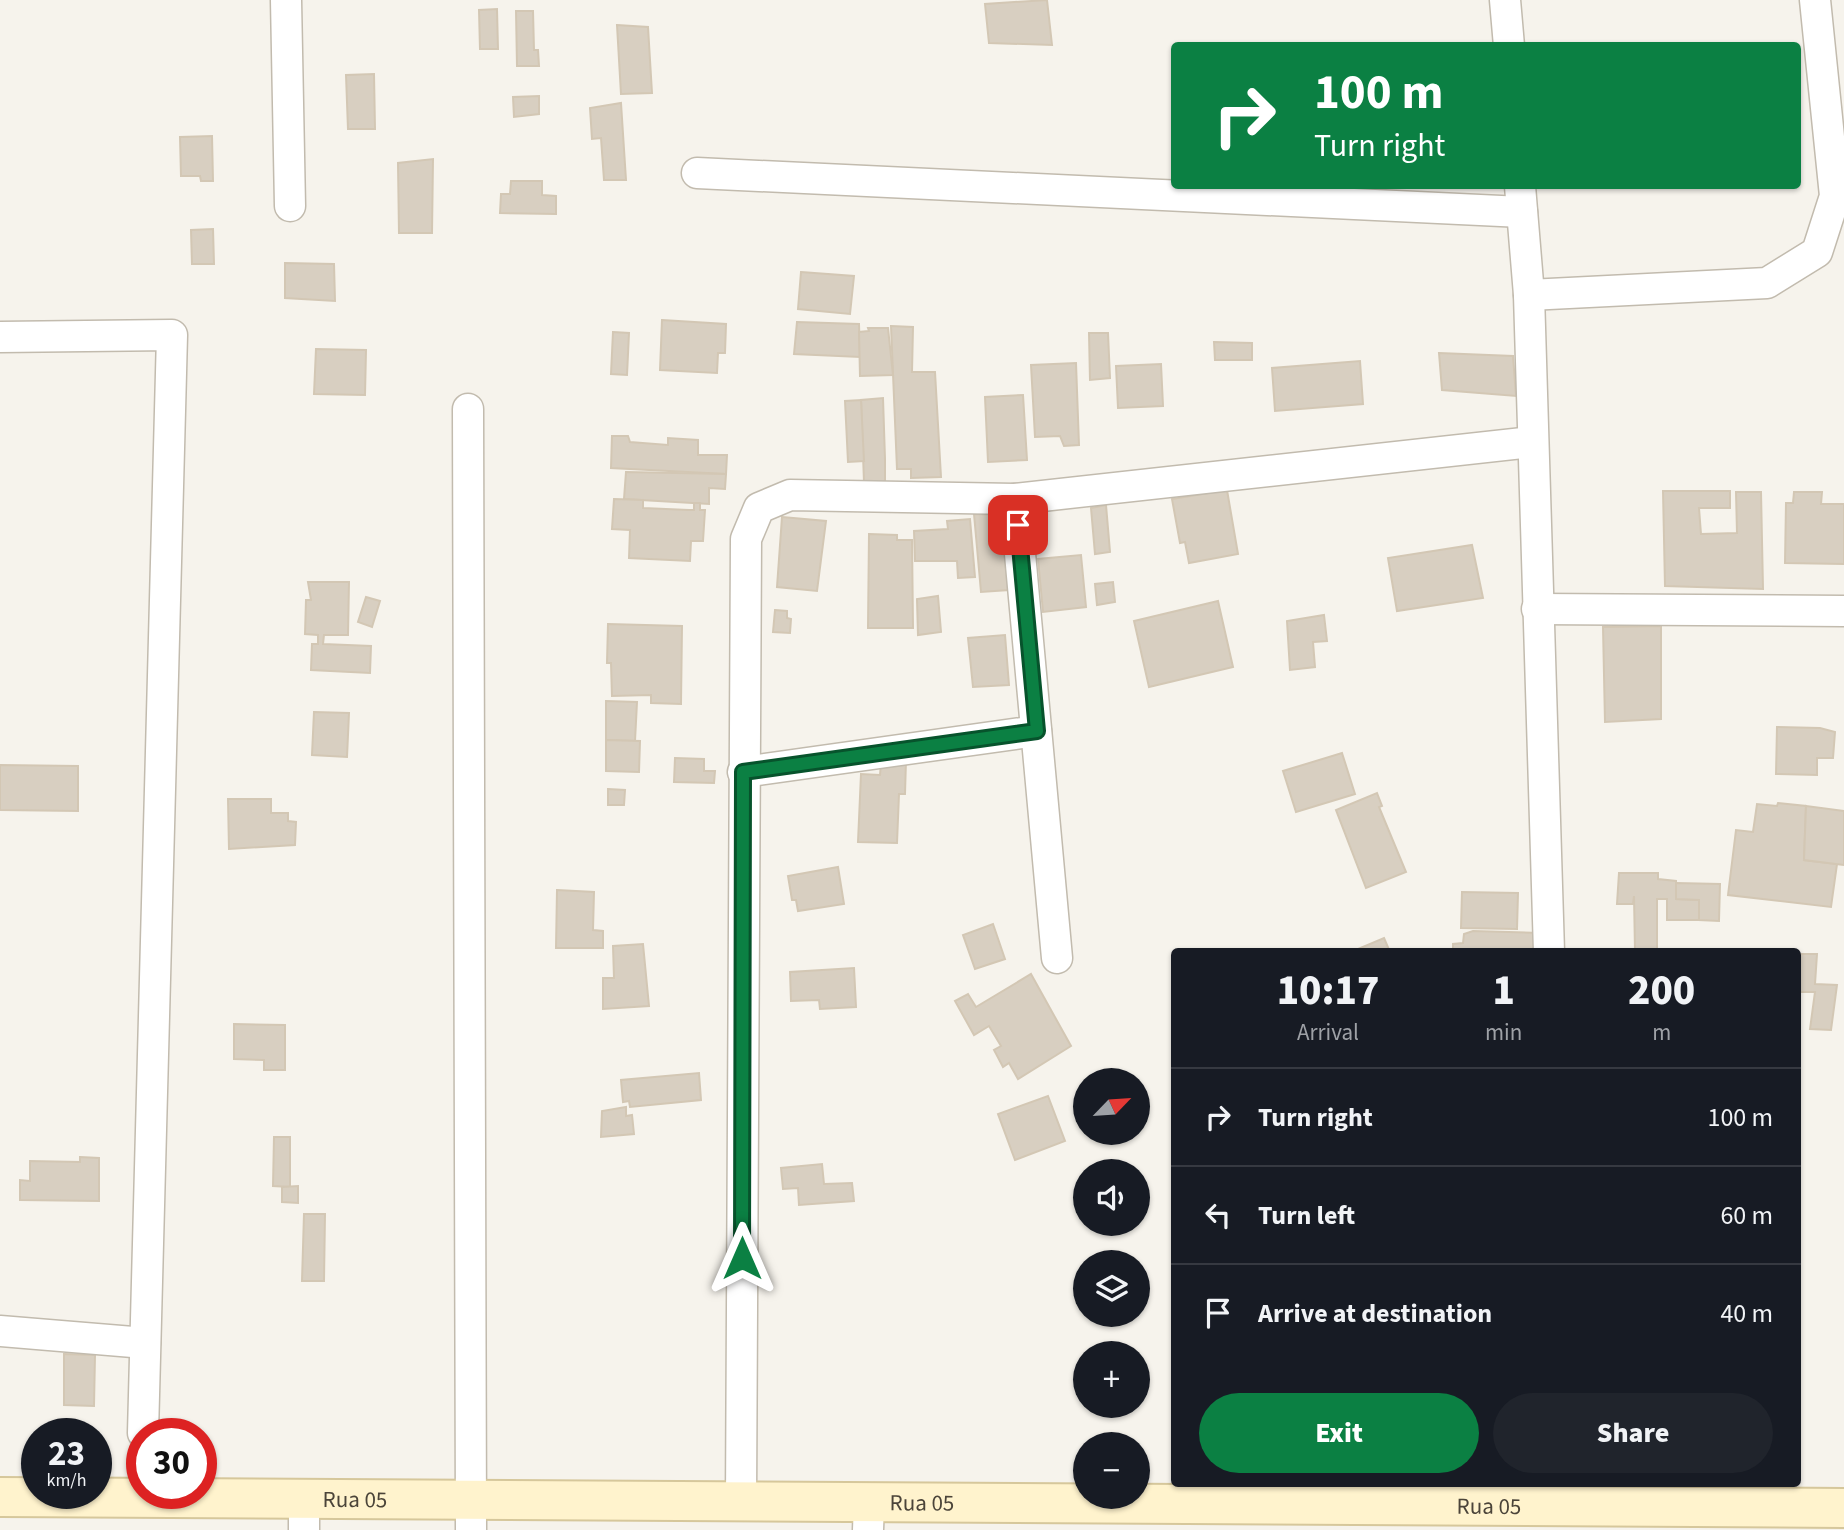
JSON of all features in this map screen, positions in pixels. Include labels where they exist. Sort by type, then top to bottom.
[{"type":"street","points":[[286,0],[290,206]]},
{"type":"street","points":[[1505,0],[1509,42]]},
{"type":"street","points":[[1529,295],[1767,283],[1817,252],[1835,196],[1815,0]]},
{"type":"street","points":[[697,173],[1171,188]]},
{"type":"street","points":[[1204,189],[1521,199],[1529,295],[1531,442],[1549,948]]},
{"type":"street","points":[[0,337],[172,335],[143,1418]]},
{"type":"street","points":[[468,409],[471,1515]]},
{"type":"street","points":[[741,1501],[746,539],[759,508],[790,495],[1016,499],[1531,442]]},
{"type":"street","points":[[1016,499],[1057,958]]},
{"type":"street","points":[[1537,609],[1844,611]]},
{"type":"street","points":[[743,772],[1037,731]]},
{"type":"street","points":[[0,1331],[145,1343]]},
{"type":"street","name":"Rua 05","points":[[0,1497],[126,1489]]},
{"type":"street","name":"Rua 05","points":[[217,1500],[304,1514],[471,1515],[741,1501],[869,1516],[1527,1518],[1567,1495],[1783,1519],[1844,1508]]},
{"type":"building","points":[[1047,0],[1052,45],[989,43],[985,4]]},
{"type":"building","points":[[497,9],[498,49],[480,49],[479,10]]},
{"type":"building","points":[[516,11],[533,11],[534,50],[538,50],[539,66],[517,66]]},
{"type":"building","points":[[617,25],[648,27],[652,93],[621,94]]},
{"type":"building","points":[[374,74],[375,129],[348,129],[346,75]]},
{"type":"building","points":[[539,96],[539,114],[514,117],[513,97]]},
{"type":"building","points":[[621,103],[626,180],[604,180],[601,138],[592,139],[590,108]]},
{"type":"building","points":[[212,136],[213,181],[201,181],[200,176],[181,176],[180,137]]},
{"type":"building","points":[[433,159],[432,233],[399,233],[398,163]]},
{"type":"building","points":[[511,181],[542,181],[542,195],[556,196],[556,214],[500,213],[501,194],[510,194]]},
{"type":"building","points":[[213,229],[214,264],[192,264],[191,230]]},
{"type":"building","points":[[285,263],[334,264],[335,301],[285,298]]},
{"type":"building","points":[[801,272],[854,276],[850,314],[798,309]]},
{"type":"building","points":[[662,320],[726,324],[725,353],[718,353],[717,373],[660,370]]},
{"type":"building","points":[[797,322],[859,324],[860,357],[794,354]]},
{"type":"building","points":[[891,326],[913,327],[912,372],[935,372],[941,477],[911,478],[911,469],[897,469]]},
{"type":"building","points":[[868,328],[888,328],[893,375],[860,376],[859,332],[869,331]]},
{"type":"building","points":[[613,332],[629,333],[627,375],[611,374]]},
{"type":"building","points":[[1089,333],[1108,333],[1110,378],[1090,380]]},
{"type":"building","points":[[1214,342],[1252,343],[1252,360],[1215,360]]},
{"type":"building","points":[[316,349],[366,350],[365,395],[314,394]]},
{"type":"building","points":[[1439,353],[1513,356],[1516,396],[1442,390]]},
{"type":"building","points":[[1360,361],[1363,404],[1275,411],[1272,368]]},
{"type":"building","points":[[1076,363],[1079,445],[1064,446],[1060,436],[1035,437],[1031,365]]},
{"type":"building","points":[[1161,364],[1163,406],[1118,408],[1116,366]]},
{"type":"building","points":[[1023,395],[1027,460],[988,462],[985,397]]},
{"type":"building","points":[[883,398],[885,484],[864,482],[861,400]]},
{"type":"building","points":[[861,400],[864,461],[848,462],[845,401]]},
{"type":"building","points":[[612,436],[628,436],[630,442],[668,445],[668,438],[698,440],[698,455],[727,455],[726,474],[611,468]]},
{"type":"building","points":[[626,472],[726,474],[725,489],[709,488],[709,504],[624,499]]},
{"type":"building","points":[[1227,490],[1238,554],[1189,563],[1185,542],[1180,543],[1172,499]]},
{"type":"building","points":[[1663,491],[1730,491],[1730,508],[1699,508],[1701,534],[1737,533],[1736,492],[1761,492],[1763,589],[1665,586]]},
{"type":"building","points":[[1794,492],[1822,492],[1821,504],[1844,504],[1844,564],[1785,563],[1786,503],[1793,503]]},
{"type":"building","points":[[614,499],[643,500],[643,508],[694,510],[694,503],[700,503],[700,510],[705,510],[703,541],[691,541],[690,561],[629,558],[630,530],[612,529]]},
{"type":"building","points":[[1106,505],[1110,552],[1095,554],[1091,508]]},
{"type":"building","points":[[974,514],[1003,515],[1009,590],[981,592]]},
{"type":"building","points":[[782,517],[826,521],[817,591],[777,587]]},
{"type":"building","points":[[970,519],[975,577],[958,578],[957,561],[915,561],[914,531],[948,529],[947,521]]},
{"type":"building","points":[[869,534],[897,535],[897,540],[912,540],[913,628],[868,628]]},
{"type":"building","points":[[1472,545],[1483,598],[1397,611],[1388,558]]},
{"type":"building","points":[[1081,555],[1086,607],[1043,612],[1038,559]]},
{"type":"building","points":[[308,582],[349,582],[348,635],[324,635],[323,644],[371,646],[370,673],[311,670],[312,644],[318,644],[318,635],[305,634],[306,600],[311,600]]},
{"type":"building","points":[[1113,582],[1115,602],[1097,605],[1095,584]]},
{"type":"building","points":[[938,596],[941,632],[918,635],[917,599]]},
{"type":"building","points":[[366,597],[380,601],[372,627],[358,622]]},
{"type":"building","points":[[1218,601],[1233,667],[1149,687],[1134,621]]},
{"type":"building","points":[[775,610],[787,611],[787,618],[791,619],[790,633],[773,632]]},
{"type":"building","points":[[1324,615],[1327,641],[1313,642],[1315,667],[1290,670],[1287,621]]},
{"type":"building","points":[[608,624],[682,626],[681,704],[651,703],[651,695],[612,696],[611,663],[607,663]]},
{"type":"building","points":[[1661,626],[1661,719],[1605,722],[1603,627]]},
{"type":"building","points":[[1005,635],[1009,685],[973,687],[968,638]]},
{"type":"building","points":[[606,701],[637,702],[635,741],[606,740]]},
{"type":"building","points":[[314,712],[349,713],[347,757],[312,755]]},
{"type":"building","points":[[1777,727],[1820,728],[1835,732],[1833,758],[1817,758],[1817,775],[1776,774]]},
{"type":"building","points":[[606,740],[640,741],[639,772],[606,771]]},
{"type":"building","points":[[1342,753],[1355,794],[1296,812],[1283,771]]},
{"type":"building","points":[[675,758],[704,759],[704,771],[715,771],[714,783],[674,782]]},
{"type":"building","points":[[906,760],[905,794],[899,794],[897,843],[858,842],[861,774],[880,775],[881,763]]},
{"type":"building","points":[[0,765],[78,766],[78,811],[0,810]]},
{"type":"building","points":[[608,789],[625,790],[624,805],[608,805]]},
{"type":"building","points":[[1377,793],[1382,806],[1379,807],[1406,872],[1366,888],[1336,810]]},
{"type":"building","points":[[228,799],[271,799],[271,813],[288,813],[288,821],[296,822],[295,845],[229,849]]},
{"type":"building","points":[[1778,803],[1806,806],[1804,860],[1837,864],[1831,907],[1728,895],[1736,830],[1753,832],[1757,804],[1777,806]]},
{"type":"building","points":[[1806,806],[1844,811],[1844,865],[1804,860]]},
{"type":"building","points":[[838,867],[844,904],[798,911],[796,900],[792,900],[788,876]]},
{"type":"building","points":[[1619,873],[1658,873],[1658,879],[1676,881],[1676,899],[1699,900],[1699,920],[1667,920],[1667,899],[1657,899],[1657,948],[1635,948],[1634,896],[1633,904],[1617,904]]},
{"type":"building","points":[[1676,883],[1720,884],[1719,921],[1699,920],[1699,900],[1676,899]]},
{"type":"building","points":[[557,890],[594,892],[593,930],[603,931],[603,948],[556,948]]},
{"type":"building","points":[[1462,892],[1518,893],[1517,929],[1461,928]]},
{"type":"building","points":[[993,924],[1005,959],[975,969],[963,935]]},
{"type":"building","points":[[1473,931],[1540,933],[1541,948],[1453,948],[1453,944],[1463,943],[1464,934]]},
{"type":"building","points":[[1384,938],[1388,948],[1360,948]]},
{"type":"building","points":[[643,944],[649,1006],[603,1009],[603,978],[614,978],[613,946]]},
{"type":"building","points":[[1801,954],[1817,954],[1815,984],[1837,985],[1831,1030],[1810,1029],[1815,992],[1801,992]]},
{"type":"building","points":[[854,968],[856,1007],[820,1009],[819,1000],[791,1001],[790,972]]},
{"type":"building","points":[[1031,974],[1071,1046],[1018,1079],[1009,1063],[1003,1067],[994,1050],[1001,1046],[989,1026],[974,1035],[955,1001],[968,994],[976,1007]]},
{"type":"building","points":[[234,1024],[285,1025],[285,1070],[264,1070],[264,1060],[234,1059]]},
{"type":"building","points":[[699,1073],[701,1100],[630,1107],[629,1101],[623,1102],[621,1080]]},
{"type":"building","points":[[1048,1096],[1065,1141],[1015,1160],[998,1114]]},
{"type":"building","points":[[626,1107],[626,1116],[632,1115],[634,1134],[601,1137],[602,1111]]},
{"type":"building","points":[[274,1137],[290,1137],[290,1187],[273,1186]]},
{"type":"building","points":[[80,1157],[99,1158],[99,1201],[20,1200],[20,1180],[30,1181],[30,1161],[80,1162]]},
{"type":"building","points":[[822,1164],[824,1184],[852,1183],[854,1201],[799,1205],[798,1188],[783,1189],[781,1168]]},
{"type":"building","points":[[298,1186],[298,1203],[282,1202],[282,1187]]},
{"type":"building","points":[[304,1214],[325,1214],[324,1281],[302,1281]]},
{"type":"building","points":[[64,1354],[95,1355],[94,1406],[64,1405]]},
{"type":"route","points":[[742,1258],[743,772],[1037,731],[1018,525]]}]
